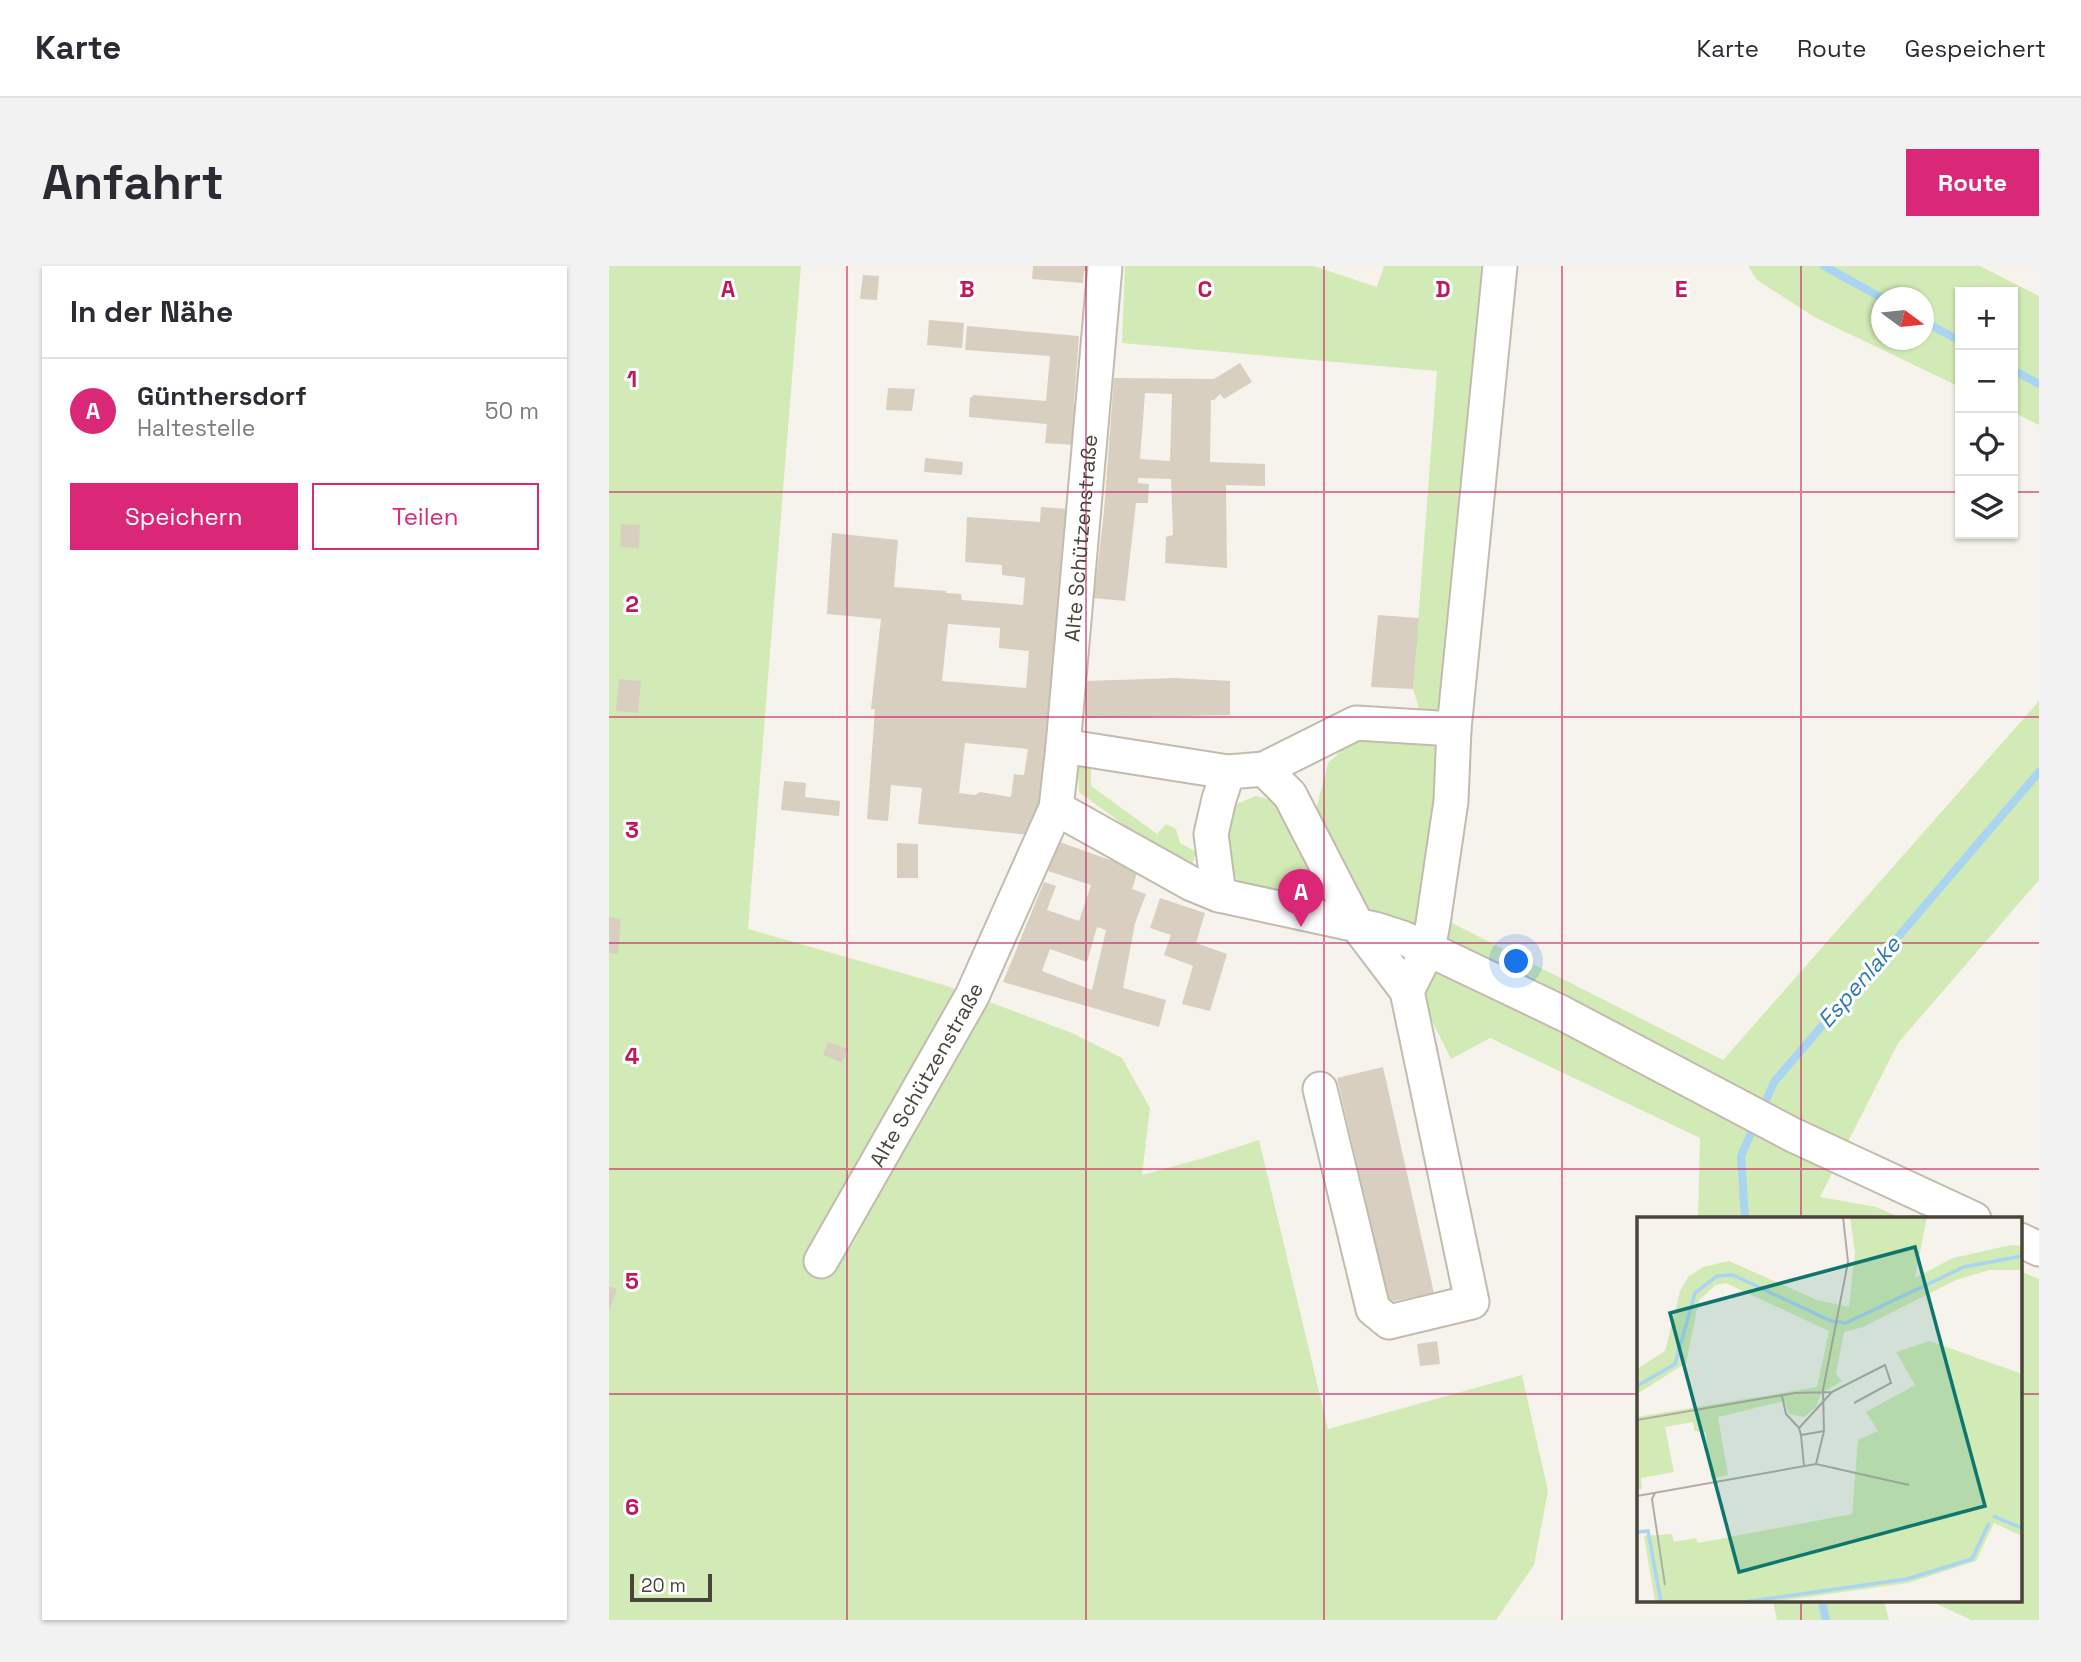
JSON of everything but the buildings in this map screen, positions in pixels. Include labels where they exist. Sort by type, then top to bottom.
[{"type":"street","name":"Alte Schützenstraße","points":[[821,1261],[972,996],[1056,808],[1105,266]]},
{"type":"street","points":[[1407,991],[1391,935],[1451,801],[1454,729],[1500,266]]},
{"type":"street","points":[[1063,747],[1228,772],[1264,769],[1356,723],[1454,729]]},
{"type":"street","points":[[1264,769],[1290,795],[1391,935],[1407,991],[1472,1302],[1389,1322],[1373,1308],[1320,1089]]},
{"type":"street","points":[[1219,895],[1210,834],[1228,772]]},
{"type":"street","points":[[1056,808],[1192,884],[1219,895],[1391,935],[1474,970],[1562,1013],[1793,1135],[1970,1217]]},
{"type":"street","points":[[2021,1240],[2039,1249]]},
{"type":"green space","points":[[609,266],[801,266],[748,929],[947,986],[1072,1033],[1122,1058],[1150,1108],[1142,1175],[1259,1140],[1328,1429],[1522,1375],[1548,1491],[1534,1565],[1496,1620],[609,1620]]},
{"type":"green space","points":[[1125,266],[1314,266],[1377,287],[1384,266],[1516,266],[1452,923],[1723,1060],[2039,701],[2039,880],[1898,1043],[1820,1197],[1876,1207],[1899,1217],[1698,1217],[1700,1138],[1490,1038],[1451,1059],[1407,971],[1414,931],[1373,913],[1352,889],[1316,810],[1328,763],[1355,738],[1427,735],[1413,689],[1437,371],[1122,343]]},
{"type":"green space","points":[[1748,266],[1980,266],[2039,296],[2039,425],[2018,414],[2018,287],[1955,287],[1955,385],[1883,350],[1934,350],[1934,287],[1871,287],[1871,344],[1816,318],[1757,280]]},
{"type":"green space","points":[[1091,760],[1091,786],[1157,834],[1166,824],[1176,829],[1180,843],[1196,852],[1192,866],[1147,842],[1079,792],[1077,762]]},
{"type":"green space","points":[[1256,796],[1282,803],[1340,912],[1245,886],[1218,864],[1227,808]]},
{"type":"green space","points":[[2021,1271],[2039,1279],[2039,1620],[1971,1620],[1933,1602],[2021,1602]]},
{"type":"green space","points":[[1773,1602],[1884,1602],[1889,1620],[1777,1620]]},
{"type":"waterway","name":"Espenlake","points":[[1824,266],[1871,292]]},
{"type":"waterway","name":"Espenlake","points":[[1934,327],[1955,338]]},
{"type":"waterway","name":"Espenlake","points":[[2018,373],[2039,384]]},
{"type":"waterway","name":"Espenlake","points":[[1762,1109],[1774,1082],[2039,772]]},
{"type":"waterway","name":"Espenlake","points":[[1745,1217],[1741,1156],[1755,1124]]},
{"type":"waterway","name":"Espenlake","points":[[1822,1602],[1826,1620]]},
{"type":"place","name":"Günthersdorf","points":[[1301,927]]}]
